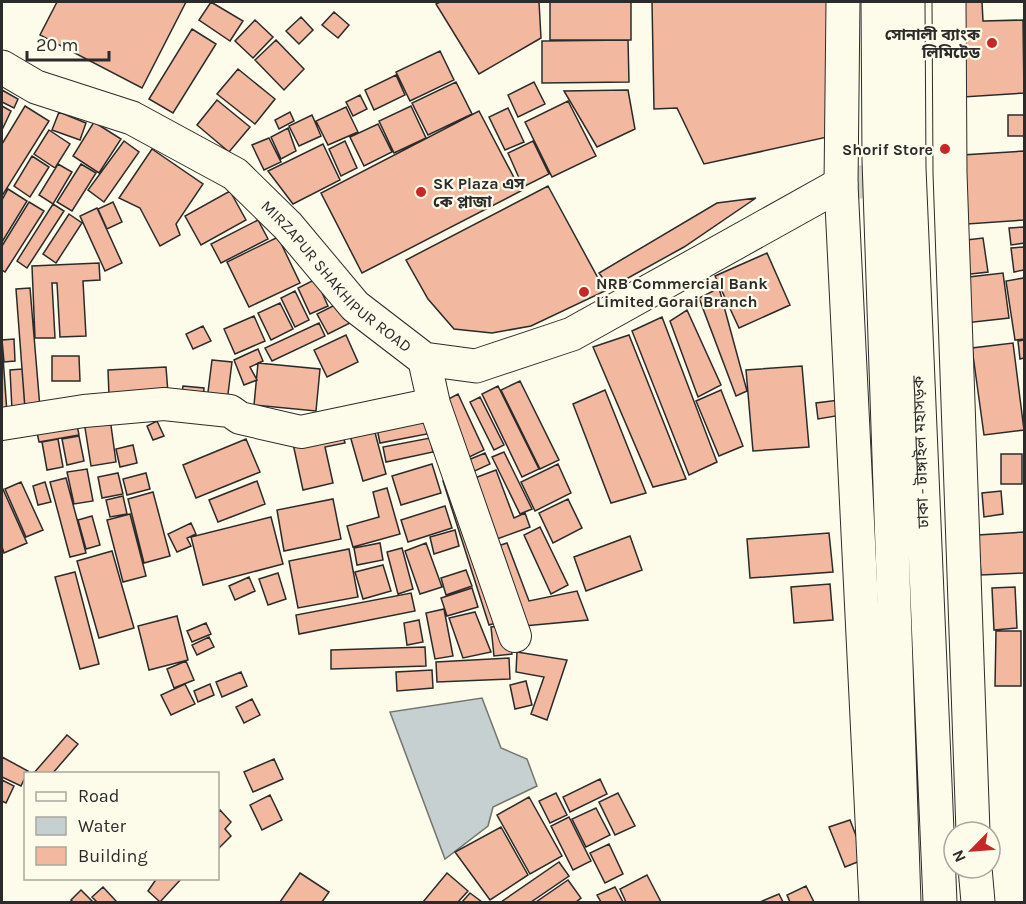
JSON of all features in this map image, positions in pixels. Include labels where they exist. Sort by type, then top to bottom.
[{"type":"main road","points":[[843,2],[841,184],[876,903]]},
{"type":"main road","name":"ঢাকা - টাঙ্গাইল মহাসড়ক","points":[[878,2],[879,160],[904,903]]},
{"type":"main road","name":"ঢাকা - টাঙ্গাইল মহাসড়ক","points":[[908,2],[909,168],[940,903]]},
{"type":"main road","points":[[949,2],[950,185],[973,820]]},
{"type":"main road","name":"MIRZAPUR SHAKHIPUR ROAD","points":[[2,67],[36,87],[132,118],[235,174],[288,226],[356,306],[424,359],[476,366],[572,334],[841,184]]},
{"type":"main road","points":[[976,880],[978,903]]},
{"type":"street","points":[[424,359],[434,404],[514,636]]},
{"type":"street","points":[[2,424],[84,411],[164,404],[230,411],[240,418],[301,432],[434,404]]},
{"type":"water","points":[[482,698],[501,748],[527,759],[537,786],[493,807],[488,826],[445,859],[390,712]]},
{"type":"building","points":[[57,2],[186,2],[142,88],[40,35]]},
{"type":"building","points":[[211,2],[243,21],[230,41],[199,20]]},
{"type":"building","points":[[440,2],[539,2],[541,38],[479,74],[436,4]]},
{"type":"building","points":[[550,2],[631,2],[631,40],[550,40]]},
{"type":"building","points":[[652,2],[834,2],[832,136],[704,164],[677,108],[654,109]]},
{"type":"building","name":"সোনালী ব্যাংক লিমিটেড","points":[[960,2],[982,2],[983,21],[1023,20],[1024,93],[963,97]]},
{"type":"building","points":[[334,12],[349,25],[338,38],[322,25]]},
{"type":"building","points":[[301,17],[313,30],[299,44],[286,31]]},
{"type":"building","points":[[255,20],[273,37],[253,58],[235,41]]},
{"type":"building","points":[[192,29],[216,44],[173,113],[149,99]]},
{"type":"building","points":[[276,40],[304,69],[284,90],[255,60]]},
{"type":"building","points":[[628,40],[629,82],[542,83],[542,41]]},
{"type":"building","points":[[440,51],[454,80],[410,101],[396,72]]},
{"type":"building","points":[[238,69],[275,99],[255,124],[217,94]]},
{"type":"building","points":[[396,75],[405,95],[374,110],[365,90]]},
{"type":"building","points":[[456,82],[472,114],[428,135],[412,103]]},
{"type":"building","points":[[534,82],[545,104],[518,117],[508,95]]},
{"type":"building","points":[[2,90],[18,99],[14,108],[2,102]]},
{"type":"building","points":[[628,90],[635,129],[597,147],[564,91]]},
{"type":"building","points":[[360,95],[367,109],[353,116],[346,102]]},
{"type":"building","points":[[217,100],[250,127],[229,152],[197,125]]},
{"type":"building","points":[[568,101],[596,156],[552,177],[525,122]]},
{"type":"building","points":[[2,106],[11,111],[2,130]]},
{"type":"building","points":[[25,106],[49,121],[2,196],[2,144]]},
{"type":"building","points":[[411,106],[426,138],[394,153],[379,121]]},
{"type":"building","points":[[346,107],[358,132],[328,145],[316,121]]},
{"type":"building","points":[[508,108],[524,142],[505,150],[489,117]]},
{"type":"building","name":"SK Plaza এস কে প্লাজা","points":[[479,111],[521,191],[362,273],[321,193]]},
{"type":"building","points":[[59,112],[86,123],[80,140],[52,130]]},
{"type":"building","points":[[290,112],[294,121],[279,129],[275,120]]},
{"type":"building","points":[[312,115],[321,136],[299,146],[289,126]]},
{"type":"building","points":[[1008,115],[1024,115],[1024,136],[1008,136]]},
{"type":"building","points":[[94,122],[121,139],[99,173],[73,156]]},
{"type":"building","points":[[378,124],[392,152],[364,166],[350,137]]},
{"type":"building","points":[[288,128],[296,151],[281,159],[271,137]]},
{"type":"building","points":[[49,130],[70,144],[55,168],[34,154]]},
{"type":"building","points":[[269,138],[281,162],[264,170],[252,145]]},
{"type":"building","points":[[124,141],[139,152],[104,202],[88,190]]},
{"type":"building","points":[[345,141],[357,168],[341,176],[329,149]]},
{"type":"building","points":[[533,141],[549,174],[523,187],[508,153]]},
{"type":"building","points":[[323,144],[340,180],[293,204],[268,171]]},
{"type":"building","points":[[152,149],[203,184],[176,224],[180,235],[160,246],[140,208],[119,198]]},
{"type":"building","points":[[1024,151],[1024,220],[967,224],[962,155]]},
{"type":"building","points":[[32,156],[49,167],[30,197],[14,186]]},
{"type":"building","points":[[58,164],[72,172],[53,204],[39,195]]},
{"type":"building","points":[[81,164],[96,173],[72,211],[57,202]]},
{"type":"building","points":[[548,186],[605,291],[531,326],[492,333],[454,329],[428,299],[406,260]]},
{"type":"building","points":[[8,189],[27,201],[2,242],[2,200]]},
{"type":"building","points":[[230,191],[246,220],[201,245],[185,216]]},
{"type":"building","points":[[756,198],[684,247],[610,288],[599,273],[717,203]]},
{"type":"building","points":[[29,202],[44,211],[5,272],[2,270],[2,246]]},
{"type":"building","points":[[113,202],[122,222],[107,229],[98,209]]},
{"type":"building","points":[[53,204],[64,211],[27,268],[17,261]]},
{"type":"building","points":[[97,208],[122,263],[105,271],[80,216]]},
{"type":"building","points":[[69,214],[82,223],[56,263],[43,254]]},
{"type":"building","points":[[258,220],[268,239],[221,263],[211,244]]},
{"type":"building","points":[[1024,227],[1024,243],[1011,245],[1009,228]]},
{"type":"building","points":[[278,237],[300,283],[249,307],[227,262]]},
{"type":"building","points":[[983,238],[988,272],[962,275],[958,241]]},
{"type":"building","points":[[1024,247],[1024,270],[1014,272],[1011,248]]},
{"type":"building","points":[[767,253],[790,305],[739,328],[715,276]]},
{"type":"building","points":[[99,263],[100,280],[83,281],[86,336],[60,337],[57,283],[52,283],[55,338],[35,338],[32,266]]},
{"type":"building","points":[[1003,273],[1009,318],[965,323],[960,278]]},
{"type":"building","points":[[1024,278],[1024,339],[1015,340],[1006,281]]},
{"type":"building","points":[[316,279],[328,306],[310,314],[298,288]]},
{"type":"building","points":[[30,288],[40,408],[25,409],[16,289]]},
{"type":"building","points":[[719,288],[747,391],[736,396],[699,298]]},
{"type":"building","points":[[295,291],[309,320],[295,327],[281,298]]},
{"type":"building","points":[[280,303],[293,329],[271,340],[258,313]]},
{"type":"building","points":[[339,303],[350,323],[328,334],[317,314]]},
{"type":"building","points":[[687,310],[721,385],[698,397],[670,321]]},
{"type":"building","points":[[254,316],[265,341],[235,354],[224,329]]},
{"type":"building","points":[[662,317],[717,462],[689,475],[632,331]]},
{"type":"building","points":[[319,323],[325,336],[272,361],[265,348]]},
{"type":"building","points":[[203,326],[211,341],[193,349],[186,334]]},
{"type":"building","points":[[346,335],[358,362],[327,377],[314,350]]},
{"type":"building","points":[[629,335],[686,479],[653,487],[593,347]]},
{"type":"building","points":[[14,339],[15,361],[4,362],[2,340]]},
{"type":"building","points":[[1024,340],[1024,358],[1020,359],[1018,341]]},
{"type":"building","points":[[2,343],[7,413],[2,413]]},
{"type":"building","points":[[1013,343],[1024,430],[984,435],[972,348]]},
{"type":"building","points":[[258,349],[263,361],[250,367],[257,380],[244,385],[234,360]]},
{"type":"building","points":[[52,356],[79,356],[80,381],[52,381]]},
{"type":"building","points":[[212,360],[232,362],[227,402],[207,400]]},
{"type":"building","points":[[258,363],[320,369],[316,411],[254,405]]},
{"type":"building","points":[[802,366],[809,447],[753,451],[746,370]]},
{"type":"building","points":[[166,367],[168,393],[109,396],[108,370]]},
{"type":"building","points":[[22,369],[25,408],[12,410],[10,370]]},
{"type":"building","points":[[520,381],[559,460],[540,469],[501,390]]},
{"type":"building","points":[[183,386],[204,388],[203,402],[181,399]]},
{"type":"building","points":[[498,386],[539,469],[522,477],[482,394]]},
{"type":"building","points":[[605,390],[646,493],[611,503],[573,404]]},
{"type":"building","points":[[721,390],[743,446],[719,456],[696,401]]},
{"type":"building","points":[[458,394],[484,450],[463,460],[437,405]]},
{"type":"building","points":[[480,397],[504,445],[494,450],[470,402]]},
{"type":"building","points":[[839,400],[842,415],[818,419],[816,403]]},
{"type":"building","points":[[109,411],[116,462],[91,466],[83,415]]},
{"type":"building","points":[[428,414],[432,433],[380,443],[376,424]]},
{"type":"building","points":[[75,415],[79,435],[39,442],[35,423]]},
{"type":"building","points":[[157,421],[164,436],[153,440],[147,426]]},
{"type":"building","points":[[373,425],[386,474],[363,481],[349,432]]},
{"type":"building","points":[[341,428],[345,443],[325,447],[333,483],[303,490],[292,439]]},
{"type":"building","points":[[79,436],[84,461],[67,465],[62,439]]},
{"type":"building","points":[[430,438],[433,452],[386,462],[383,447]]},
{"type":"building","points":[[58,439],[63,467],[47,470],[42,442]]},
{"type":"building","points":[[246,439],[260,472],[196,498],[183,465]]},
{"type":"building","points":[[133,445],[137,463],[120,467],[116,449]]},
{"type":"building","points":[[504,452],[532,509],[520,514],[492,457]]},
{"type":"building","points":[[485,453],[490,464],[466,475],[461,463]]},
{"type":"building","points":[[1001,454],[1022,454],[1022,484],[1001,484]]},
{"type":"building","points":[[432,464],[441,493],[401,505],[392,476]]},
{"type":"building","points":[[558,464],[571,493],[535,511],[521,482]]},
{"type":"building","points":[[87,469],[93,501],[74,504],[67,472]]},
{"type":"building","points":[[496,470],[514,518],[525,513],[530,527],[486,543],[464,482]]},
{"type":"building","points":[[118,473],[123,494],[102,498],[98,477]]},
{"type":"building","points":[[146,473],[150,489],[127,495],[123,479]]},
{"type":"building","points":[[457,476],[503,621],[489,625],[443,481]]},
{"type":"building","points":[[66,478],[86,553],[70,557],[50,482]]},
{"type":"building","points":[[257,481],[265,504],[218,522],[209,500]]},
{"type":"building","points":[[21,482],[43,530],[26,537],[5,489]]},
{"type":"building","points":[[45,482],[51,502],[38,505],[33,486]]},
{"type":"building","points":[[2,487],[27,543],[4,553],[2,547]]},
{"type":"building","points":[[387,488],[400,534],[353,547],[347,526],[379,517],[373,492]]},
{"type":"building","points":[[1001,491],[1003,514],[984,517],[982,493]]},
{"type":"building","points":[[153,492],[170,556],[144,563],[128,499]]},
{"type":"building","points":[[123,496],[127,514],[110,517],[106,500]]},
{"type":"building","points":[[333,499],[341,539],[284,551],[277,510]]},
{"type":"building","points":[[568,499],[582,528],[553,543],[539,513]]},
{"type":"building","points":[[445,506],[452,528],[408,542],[401,520]]},
{"type":"building","points":[[130,514],[146,576],[123,582],[107,520]]},
{"type":"building","points":[[92,516],[100,545],[86,549],[78,520]]},
{"type":"building","points":[[271,517],[283,564],[203,585],[191,537]]},
{"type":"building","points":[[191,523],[196,534],[187,538],[191,546],[177,552],[168,534]]},
{"type":"building","points":[[540,527],[568,585],[551,594],[524,535]]},
{"type":"building","points":[[455,530],[459,546],[434,554],[430,537]]},
{"type":"building","points":[[1024,532],[1024,573],[981,575],[978,535]]},
{"type":"building","points":[[829,533],[833,572],[750,578],[747,539]]},
{"type":"building","points":[[630,536],[642,570],[586,591],[574,557]]},
{"type":"building","points":[[380,543],[383,560],[357,565],[354,548]]},
{"type":"building","points":[[426,543],[442,587],[420,594],[405,551]]},
{"type":"building","points":[[507,543],[529,601],[577,591],[588,620],[513,627],[486,550]]},
{"type":"building","points":[[402,548],[413,589],[398,594],[387,552]]},
{"type":"building","points":[[349,549],[358,597],[298,608],[289,561]]},
{"type":"building","points":[[112,551],[134,628],[99,638],[77,561]]},
{"type":"building","points":[[383,565],[391,591],[363,599],[355,572]]},
{"type":"building","points":[[466,570],[472,586],[446,595],[441,578]]},
{"type":"building","points":[[75,572],[99,664],[80,669],[55,577]]},
{"type":"building","points":[[278,573],[286,599],[268,605],[259,579]]},
{"type":"building","points":[[249,577],[255,591],[235,600],[229,586]]},
{"type":"building","points":[[830,584],[833,620],[794,623],[791,587]]},
{"type":"building","points":[[1015,587],[1017,628],[994,630],[992,588]]},
{"type":"building","points":[[472,588],[478,607],[447,616],[441,598]]},
{"type":"building","points":[[411,593],[415,611],[299,634],[296,615]]},
{"type":"building","points":[[444,609],[453,656],[435,659],[426,613]]},
{"type":"building","points":[[475,612],[491,652],[463,658],[449,618]]},
{"type":"building","points":[[177,616],[188,660],[149,670],[138,626]]},
{"type":"building","points":[[419,620],[423,642],[407,645],[404,623]]},
{"type":"building","points":[[206,623],[211,634],[192,642],[187,631]]},
{"type":"building","points":[[508,625],[512,654],[494,656],[491,627]]},
{"type":"building","points":[[996,631],[1021,631],[1021,686],[995,686]]},
{"type":"building","points":[[209,637],[214,647],[197,655],[192,645]]},
{"type":"building","points":[[425,647],[426,666],[331,669],[331,650]]},
{"type":"building","points":[[517,652],[567,660],[547,720],[531,714],[544,677],[516,672]]},
{"type":"building","points":[[509,658],[510,679],[437,682],[436,662]]},
{"type":"building","points":[[186,661],[194,680],[174,688],[167,669]]},
{"type":"building","points":[[432,670],[433,688],[397,691],[396,672]]},
{"type":"building","points":[[241,672],[247,686],[222,697],[216,682]]},
{"type":"building","points":[[526,681],[532,705],[515,709],[510,685]]},
{"type":"building","points":[[185,684],[195,704],[171,715],[161,695]]},
{"type":"building","points":[[210,684],[214,695],[198,702],[194,691]]},
{"type":"building","points":[[252,699],[260,715],[244,723],[236,707]]},
{"type":"building","points":[[67,735],[78,744],[54,772],[35,772]]},
{"type":"building","points":[[2,757],[28,771],[24,772],[21,786],[2,777]]},
{"type":"building","points":[[274,759],[283,779],[253,792],[244,772]]},
{"type":"building","points":[[600,779],[607,794],[570,812],[563,797]]},
{"type":"building","points":[[2,780],[14,786],[6,803],[2,801]]},
{"type":"building","points":[[556,793],[567,815],[550,823],[539,801]]},
{"type":"building","points":[[618,793],[635,826],[615,835],[599,802]]},
{"type":"building","points":[[270,795],[282,820],[262,830],[250,805]]},
{"type":"building","points":[[529,797],[562,856],[530,874],[497,815]]},
{"type":"building","points":[[596,808],[610,835],[586,847],[572,819]]},
{"type":"building","points":[[220,810],[231,822],[225,829],[231,836],[219,848]]},
{"type":"building","points":[[569,817],[591,861],[573,870],[551,826]]},
{"type":"building","points":[[850,820],[865,859],[845,867],[829,827]]},
{"type":"building","points":[[501,827],[528,875],[490,900],[455,852]]},
{"type":"building","points":[[609,844],[623,874],[605,883],[590,853]]},
{"type":"building","points":[[559,862],[569,876],[531,902],[501,902]]},
{"type":"building","points":[[300,873],[329,892],[322,902],[280,902]]},
{"type":"building","points":[[447,873],[468,891],[458,902],[423,902]]},
{"type":"building","points":[[647,875],[661,902],[626,902],[620,889]]},
{"type":"building","points":[[156,880],[180,880],[160,902],[148,891]]},
{"type":"building","points":[[568,880],[581,898],[576,902],[536,902]]},
{"type":"building","points":[[806,886],[814,902],[790,902],[787,895]]},
{"type":"building","points":[[103,887],[116,901],[97,902],[92,897]]},
{"type":"building","points":[[615,887],[623,902],[601,902],[597,895]]},
{"type":"building","points":[[81,890],[93,902],[73,902],[71,900]]},
{"type":"building","points":[[470,893],[482,902],[462,902]]},
{"type":"building","points":[[779,894],[783,902],[760,902]]},
{"type":"tunnel","points":[[841,184],[950,173]]},
{"type":"place","name":"সোনালী ব্যাংক লিমিটেড","points":[[992,43]]},
{"type":"place","name":"Shorif Store","points":[[945,149]]},
{"type":"place","name":"SK Plaza এস কে প্লাজা","points":[[421,192]]},
{"type":"place","name":"NRB Commercial Bank Limited Gorai Branch","points":[[584,292]]}]
